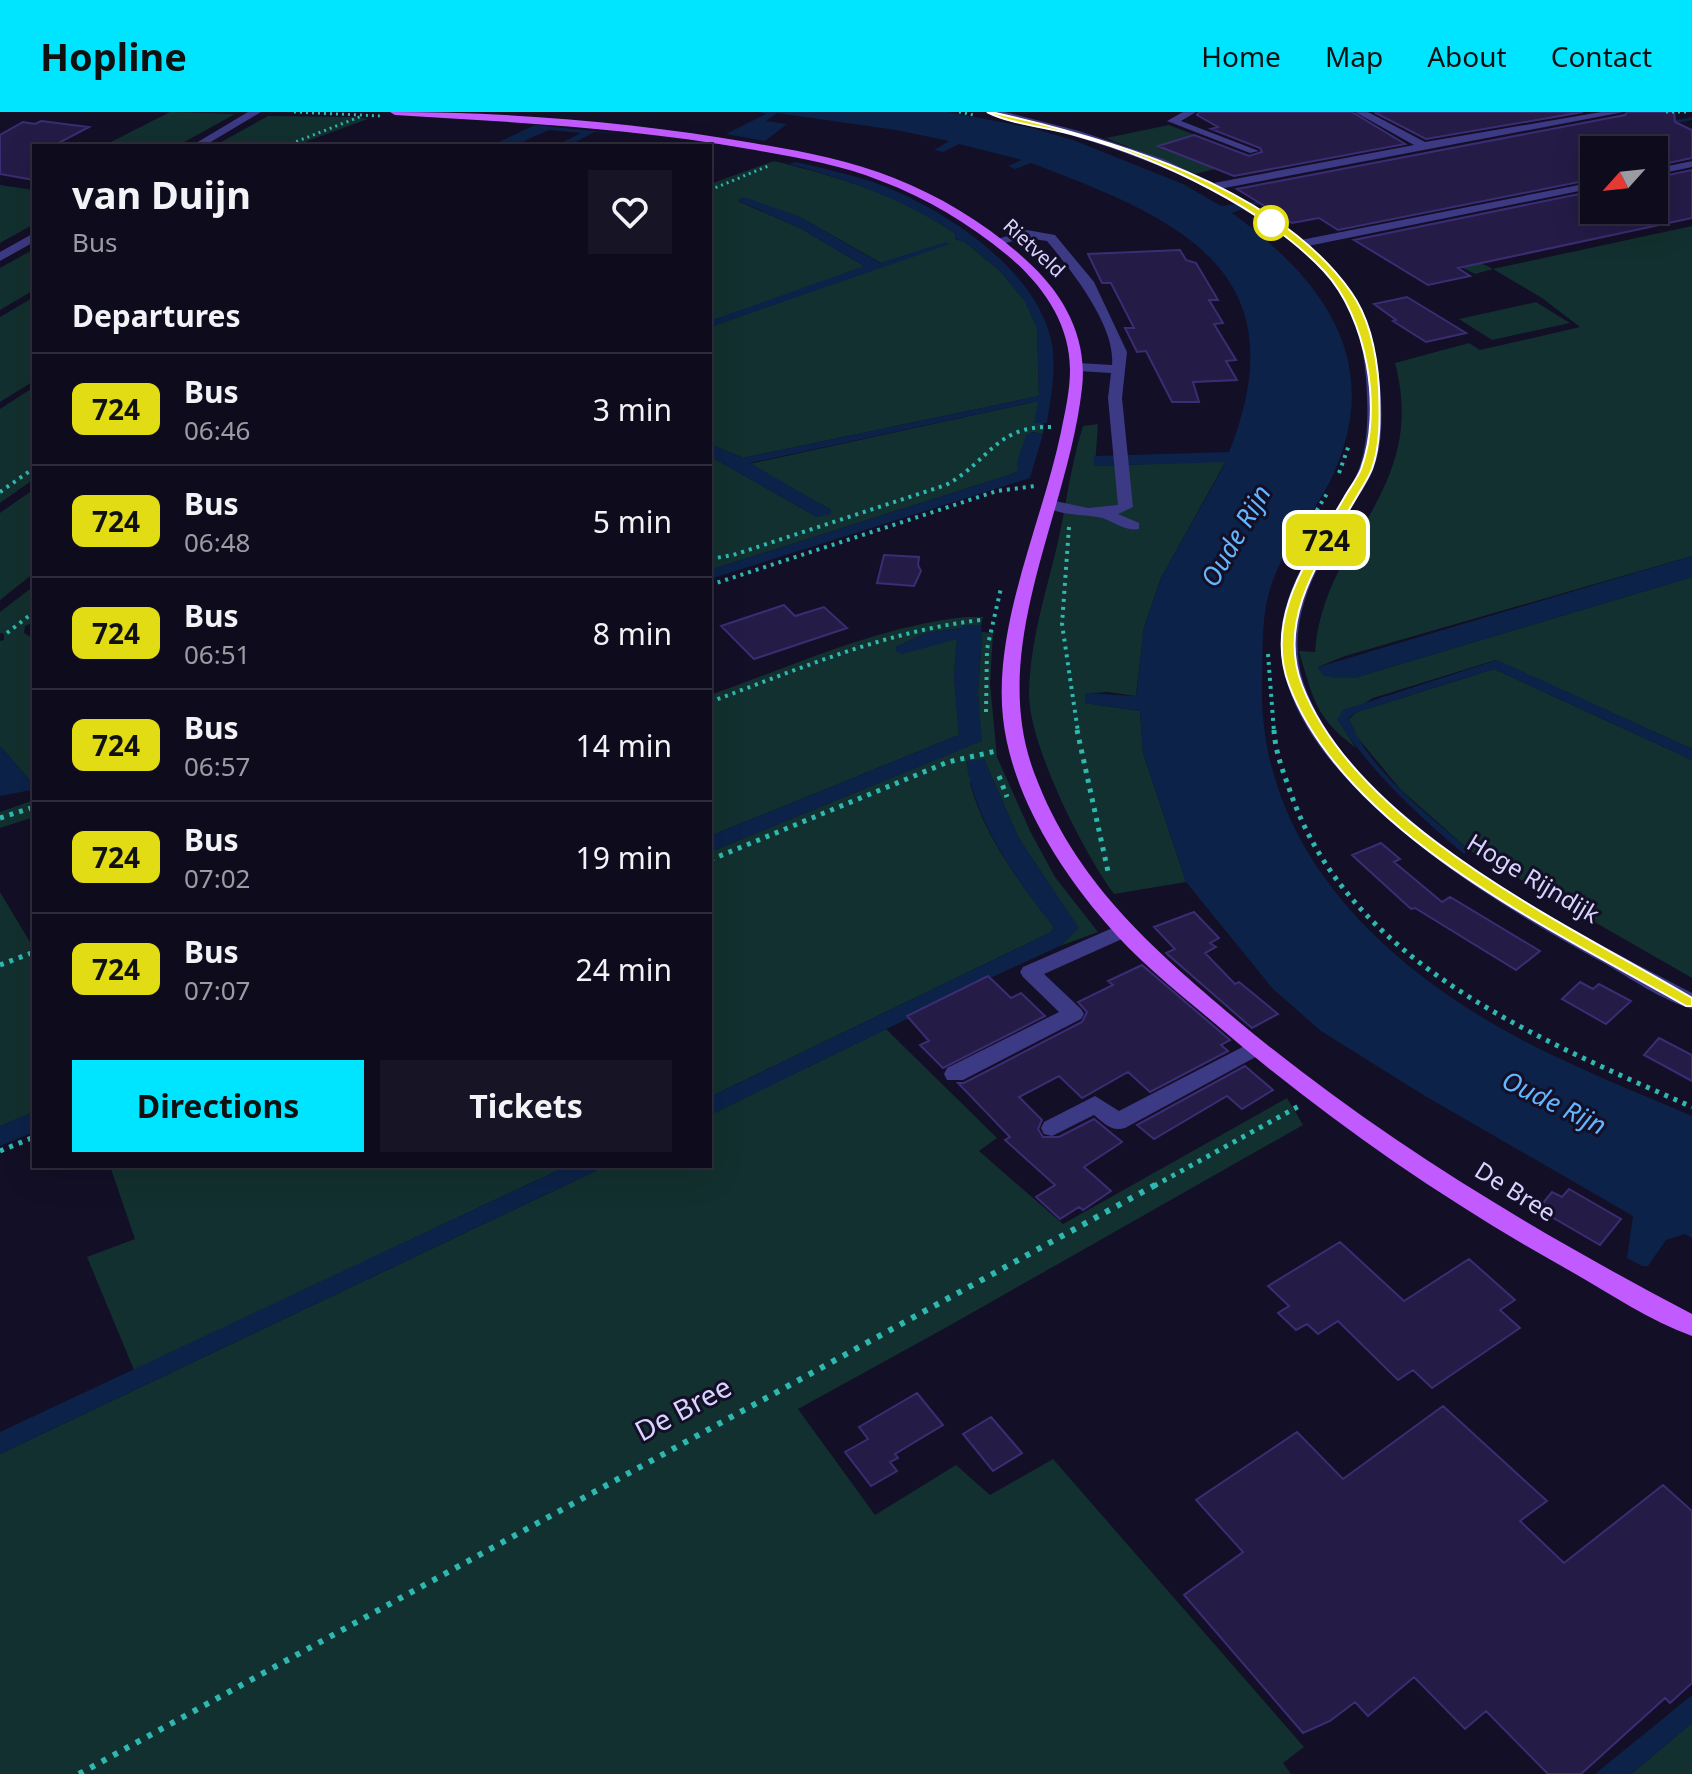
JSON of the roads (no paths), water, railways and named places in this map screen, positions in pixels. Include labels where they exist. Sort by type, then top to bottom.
[{"type":"main road","name":"Rietveld","points":[[394,114],[592,124],[678,134],[796,155],[885,178],[930,198],[997,241],[1048,286],[1062,310],[1078,367],[1056,486],[1033,561],[1016,648],[1012,725],[1032,793],[1059,844],[1117,923]]},
{"type":"main road","name":"De Bree","points":[[1117,923],[1256,1048],[1316,1097],[1506,1220],[1630,1294],[1692,1326]]},
{"type":"street","points":[[200,144],[256,112]]},
{"type":"street","name":"Hoge Rijndijk","points":[[991,112],[1083,134],[1213,187],[1299,244],[1327,269],[1349,295],[1365,332],[1372,367],[1375,423],[1367,469],[1300,585],[1289,618],[1289,658],[1294,682],[1304,705],[1325,739],[1373,796],[1465,873],[1692,1002]]},
{"type":"street","points":[[1191,112],[1172,121],[1254,151]]},
{"type":"street","points":[[1360,112],[1429,145]]},
{"type":"street","points":[[1213,187],[1619,112]]},
{"type":"street","points":[[1668,169],[1692,164]]},
{"type":"street","points":[[1299,244],[1580,188]]},
{"type":"street","points":[[997,241],[1027,234],[1051,238],[1090,285],[1120,352],[1115,398],[1126,507],[1107,515]]},
{"type":"street","points":[[0,257],[32,238]]},
{"type":"street","points":[[1078,367],[1119,369]]},
{"type":"street","points":[[1050,504],[1107,515],[1134,526]]},
{"type":"street","points":[[955,1074],[1074,1014],[1030,972],[1117,923]]},
{"type":"street","points":[[1052,1128],[1095,1104],[1117,1122],[1256,1048]]},
{"type":"water","name":"Oude Rijn","points":[[759,112],[948,112],[1032,128],[1073,140],[1183,184],[1221,206],[1276,199],[1580,139],[1580,142],[1254,205],[1232,213],[1293,265],[1317,294],[1336,325],[1347,358],[1352,394],[1348,432],[1334,473],[1285,554],[1266,606],[1262,678],[1266,741],[1282,799],[1308,853],[1343,901],[1385,945],[1432,984],[1484,1018],[1595,1075],[1692,1116],[1692,1238],[1685,1234],[1666,1240],[1648,1266],[1627,1258],[1633,1216],[1425,1096],[1321,1031],[1273,989],[1186,882],[1143,753],[1140,711],[1085,703],[1085,693],[1136,696],[1144,627],[1161,578],[1226,462],[1094,466],[1094,456],[1229,452],[1247,389],[1249,337],[1237,295],[1212,260],[1177,230],[1133,206],[1031,163],[1015,169],[1008,166],[1022,160],[959,144],[943,152],[934,150],[949,141],[777,113],[766,121],[787,124],[765,141],[726,134],[766,114]]},
{"type":"water","points":[[1692,117],[1692,120],[1610,136],[1596,136]]},
{"type":"water","points":[[535,125],[633,135],[595,132],[571,144],[559,144],[581,133],[549,130],[524,141],[526,144],[494,144]]},
{"type":"water","points":[[796,162],[864,179],[899,193],[955,224],[1007,266],[1028,290],[1043,316],[1052,344],[1053,374],[1047,423],[1034,423],[1038,402],[1034,402],[750,463],[831,510],[831,514],[817,517],[712,457],[712,445],[743,458],[1039,396],[1037,328],[1025,301],[1000,271],[965,242],[955,239],[956,234],[917,211],[855,184],[789,164]]},
{"type":"water","points":[[744,197],[798,216],[880,263],[946,242],[950,244],[712,326],[712,320],[864,266],[802,229],[737,200]]},
{"type":"water","points":[[1032,432],[1043,434],[1030,478],[712,578],[712,569],[1012,474],[1018,471],[1017,461],[1026,435]]},
{"type":"water","points":[[1692,556],[1692,577],[1354,678],[1322,675],[1318,667]]},
{"type":"water","points":[[962,625],[981,625],[978,693],[982,741],[712,851],[712,835],[959,735],[954,676],[957,639],[902,654],[896,651],[896,647],[926,633],[962,628]]},
{"type":"water","points":[[1497,660],[1692,749],[1692,760],[1494,669],[1357,712],[1349,718],[1358,737],[1384,773],[1469,850],[1464,854],[1396,792],[1365,758],[1337,720],[1343,710]]},
{"type":"water","points":[[0,746],[32,783],[32,790],[0,796]]},
{"type":"water","points":[[984,759],[1018,837],[1079,928],[1060,946],[907,1016],[909,1018],[712,1114],[712,1096],[1051,932],[1054,927],[1025,889],[988,828],[978,806],[966,761]]},
{"type":"water","points":[[32,1113],[32,1133],[0,1146],[0,1126]]},
{"type":"water","points":[[563,1168],[602,1168],[0,1454],[0,1432]]},
{"type":"water","points":[[1692,1695],[1692,1723],[1631,1774],[1595,1774]]}]
